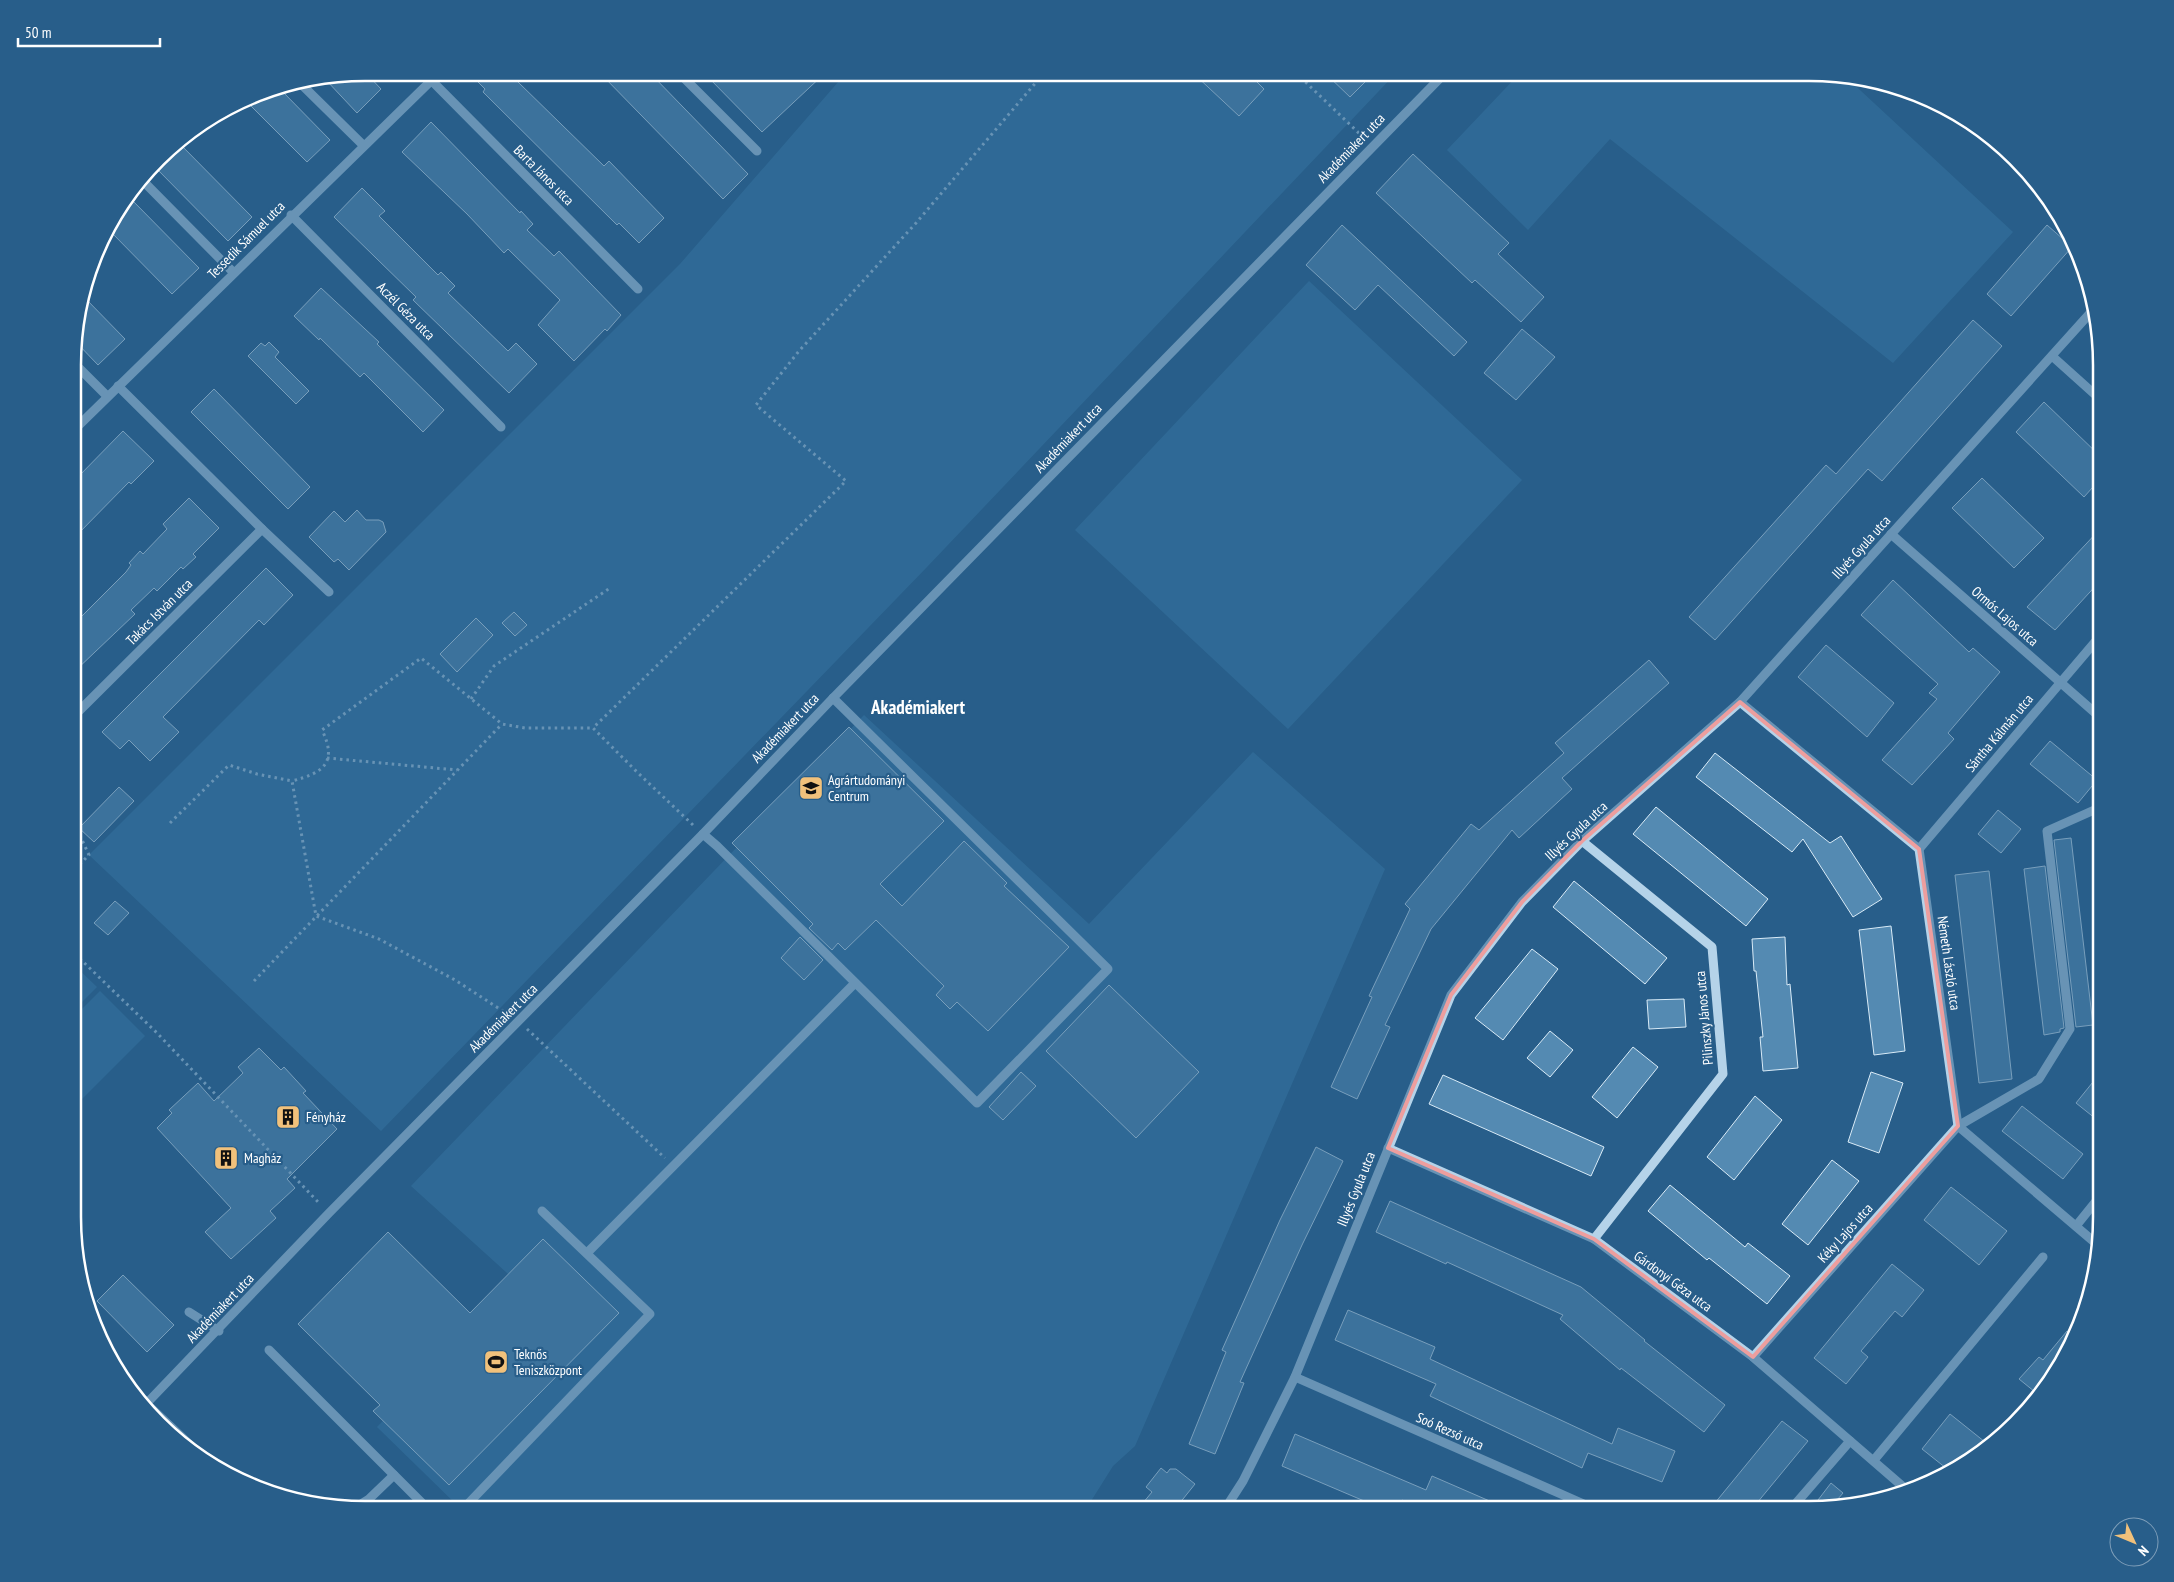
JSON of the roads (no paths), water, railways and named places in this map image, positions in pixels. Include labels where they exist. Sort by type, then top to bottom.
[{"type":"street","name":"Tessedik Sámuel utca","points":[[81,422],[430,81]]},
{"type":"street","name":"Barta János utca","points":[[432,81],[638,289]]},
{"type":"street","points":[[687,81],[757,151]]},
{"type":"street","name":"Akadémiakert utca","points":[[149,1401],[329,1213],[703,834],[833,698],[1372,145],[1437,81]]},
{"type":"street","points":[[305,88],[363,145]]},
{"type":"street","points":[[146,184],[233,272]]},
{"type":"street","name":"Aczél Géza utca","points":[[291,215],[501,427]]},
{"type":"street","name":"Illyés Gyula utca","points":[[1231,1501],[1243,1481],[1295,1377],[1451,996],[1522,902],[1582,841],[1740,702],[2088,316]]},
{"type":"street","points":[[2052,356],[2093,393]]},
{"type":"street","points":[[81,370],[107,396]]},
{"type":"street","points":[[118,386],[328,592]]},
{"type":"street","name":"Takács István utca","points":[[81,709],[262,529]]},
{"type":"street","name":"Ormós Lajos utca","points":[[1891,534],[2093,711]]},
{"type":"street","name":"Sántha Kálmán utca","points":[[1919,849],[2093,644]]},
{"type":"street","points":[[703,834],[724,852],[977,1103],[1108,970],[833,698]]},
{"type":"street","points":[[1740,702],[1919,849]]},
{"type":"street","name":"Kéky Lajos utca","points":[[1753,1357],[1958,1126],[2039,1079],[2070,1029],[2047,831],[2093,811]]},
{"type":"street","name":"Pilinszky János utca","points":[[1582,841],[1712,947],[1723,1074],[1594,1239]]},
{"type":"street","name":"Németh László utca","points":[[1919,849],[1958,1126]]},
{"type":"street","points":[[587,1254],[856,983]]},
{"type":"street","points":[[1958,1126],[2092,1240]]},
{"type":"street","name":"Gárdonyi Géza utca","points":[[1388,1148],[1594,1239],[1753,1357],[1902,1485]]},
{"type":"street","points":[[2076,1226],[2093,1205]]},
{"type":"street","points":[[471,1501],[650,1314],[542,1211]]},
{"type":"street","points":[[1874,1460],[2044,1257]]},
{"type":"street","points":[[190,1312],[219,1330]]},
{"type":"street","points":[[269,1350],[420,1501]]},
{"type":"street","name":"Soó Rezső utca","points":[[1295,1377],[1576,1501]]},
{"type":"street","points":[[1799,1501],[1850,1441]]},
{"type":"street","points":[[366,1501],[394,1474]]},
{"type":"place","name":"Agrártudományi Centrum","points":[[811,788]]},
{"type":"place","name":"Fényház","points":[[288,1117]]},
{"type":"place","name":"Magház","points":[[226,1158]]},
{"type":"place","name":"Teknős Teniszközpont","points":[[496,1362]]},
{"type":"district","name":"Akadémiakert","points":[[918,707]]}]
